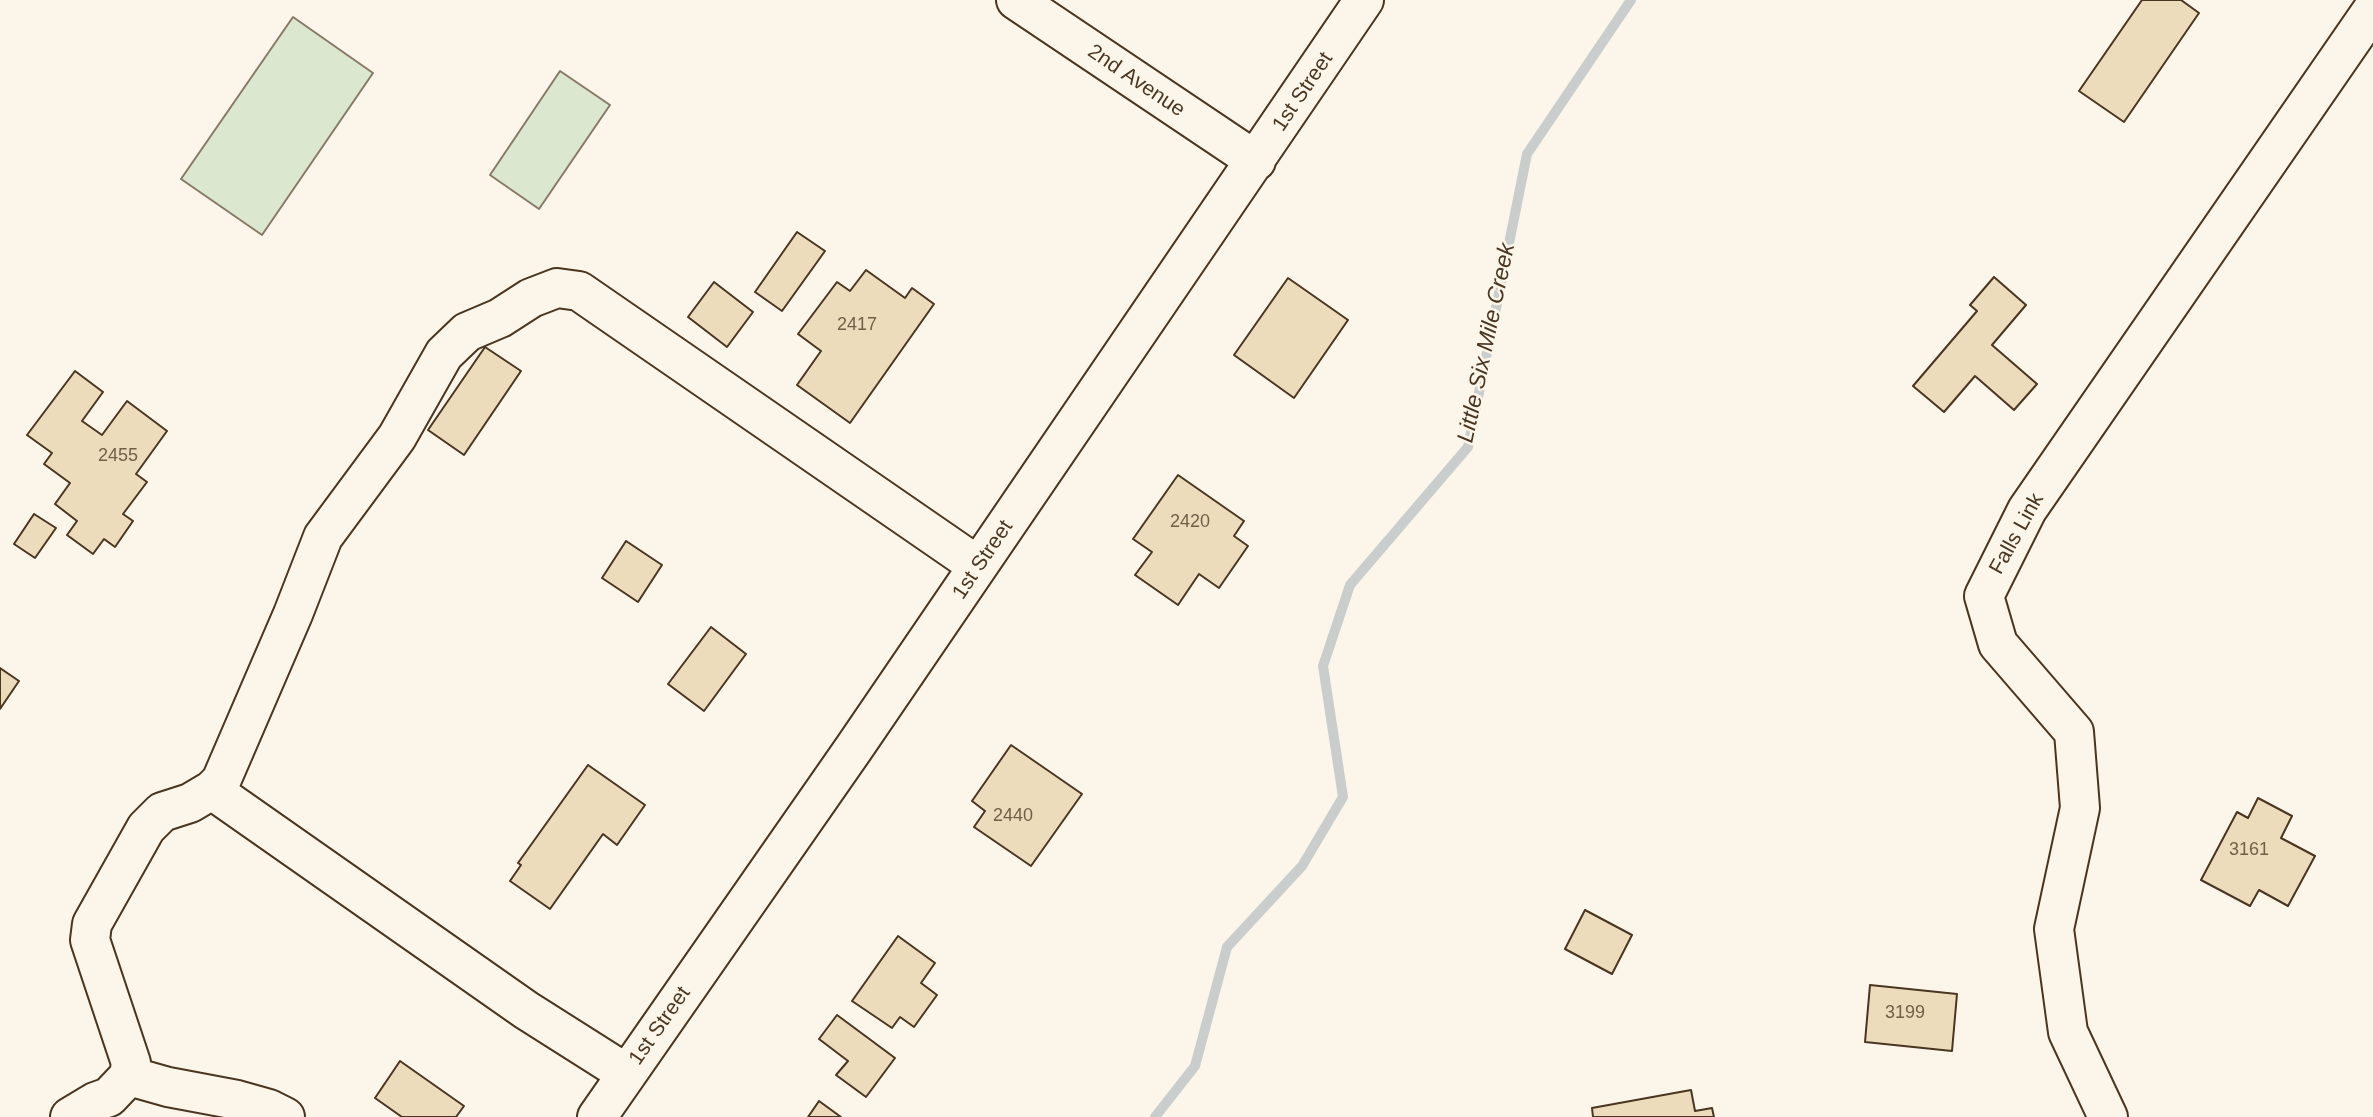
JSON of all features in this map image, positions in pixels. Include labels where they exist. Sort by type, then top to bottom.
[{"type":"street","name":"2nd Avenue","points":[[1016,0],[1256,161]]},
{"type":"street","name":"1st Street","points":[[597,1117],[978,566],[1364,0]]},
{"type":"street","name":"Falls Link","points":[[2108,1117],[2068,1032],[2054,929],[2080,808],[2074,732],[1998,644],[1984,596],[2027,510],[2373,9]]},
{"type":"street","points":[[70,1117],[109,1097],[129,1076],[131,1063],[90,940],[92,924],[146,828],[162,812],[190,803],[212,790],[221,781],[323,537],[397,437],[444,354],[467,332],[500,318],[531,298],[556,288],[579,290],[978,566]]},
{"type":"street","points":[[212,790],[526,1010],[627,1074]]},
{"type":"street","points":[[129,1076],[269,1108],[285,1117]]},
{"type":"green space","points":[[293,17],[373,73],[262,235],[181,179]]},
{"type":"green space","points":[[560,71],[610,105],[539,209],[490,175]]},
{"type":"building","points":[[2142,0],[2181,0],[2199,13],[2124,122],[2079,91]]},
{"type":"building","points":[[797,232],[825,251],[782,311],[755,292]]},
{"type":"building","points":[[866,270],[905,298],[912,288],[934,304],[850,423],[797,385],[821,351],[798,334],[837,282],[850,291]]},
{"type":"building","points":[[1994,277],[2026,305],[1992,345],[2037,384],[2014,410],[1975,376],[1944,412],[1913,386],[1977,311],[1970,305]]},
{"type":"building","points":[[1288,278],[1348,320],[1294,398],[1234,355]]},
{"type":"building","points":[[714,282],[753,312],[727,347],[688,317]]},
{"type":"building","points":[[485,347],[521,371],[464,455],[428,430]]},
{"type":"building","points":[[75,371],[103,392],[82,421],[102,435],[127,401],[167,431],[136,474],[147,482],[123,514],[133,521],[115,547],[104,539],[93,554],[67,535],[77,521],[55,504],[70,483],[44,464],[52,453],[27,435]]},
{"type":"building","points":[[1178,475],[1244,521],[1234,536],[1248,546],[1219,588],[1199,574],[1178,605],[1135,575],[1152,552],[1133,539]]},
{"type":"building","points":[[34,514],[56,528],[35,558],[14,544]]},
{"type":"building","points":[[626,541],[662,565],[638,602],[602,578]]},
{"type":"building","points":[[711,627],[746,654],[704,711],[668,684]]},
{"type":"building","points":[[0,668],[19,681],[0,709]]},
{"type":"building","points":[[1011,745],[1082,794],[1031,866],[974,827],[985,811],[972,801]]},
{"type":"building","points":[[588,765],[645,805],[617,845],[603,834],[550,909],[510,881],[521,865],[518,863]]},
{"type":"building","points":[[2258,798],[2292,816],[2281,838],[2315,856],[2288,906],[2259,890],[2250,906],[2201,880],[2237,812],[2248,818]]},
{"type":"building","points":[[1585,910],[1632,935],[1612,974],[1565,949]]},
{"type":"building","points":[[898,936],[935,963],[921,983],[937,995],[914,1027],[900,1017],[892,1028],[852,1001]]},
{"type":"building","points":[[1870,985],[1957,994],[1952,1051],[1865,1042]]},
{"type":"building","points":[[837,1015],[895,1058],[866,1097],[836,1075],[848,1061],[819,1039]]},
{"type":"building","points":[[400,1061],[464,1106],[456,1117],[402,1117],[375,1098]]},
{"type":"building","points":[[1691,1090],[1695,1111],[1712,1108],[1714,1117],[1593,1117],[1592,1108]]},
{"type":"building","points":[[819,1101],[841,1117],[808,1117]]},
{"type":"waterway","name":"Little Six Mile Creek","points":[[1155,1117],[1195,1066],[1227,947],[1302,866],[1343,797],[1323,666],[1350,585],[1468,447],[1527,154],[1631,0]]}]
